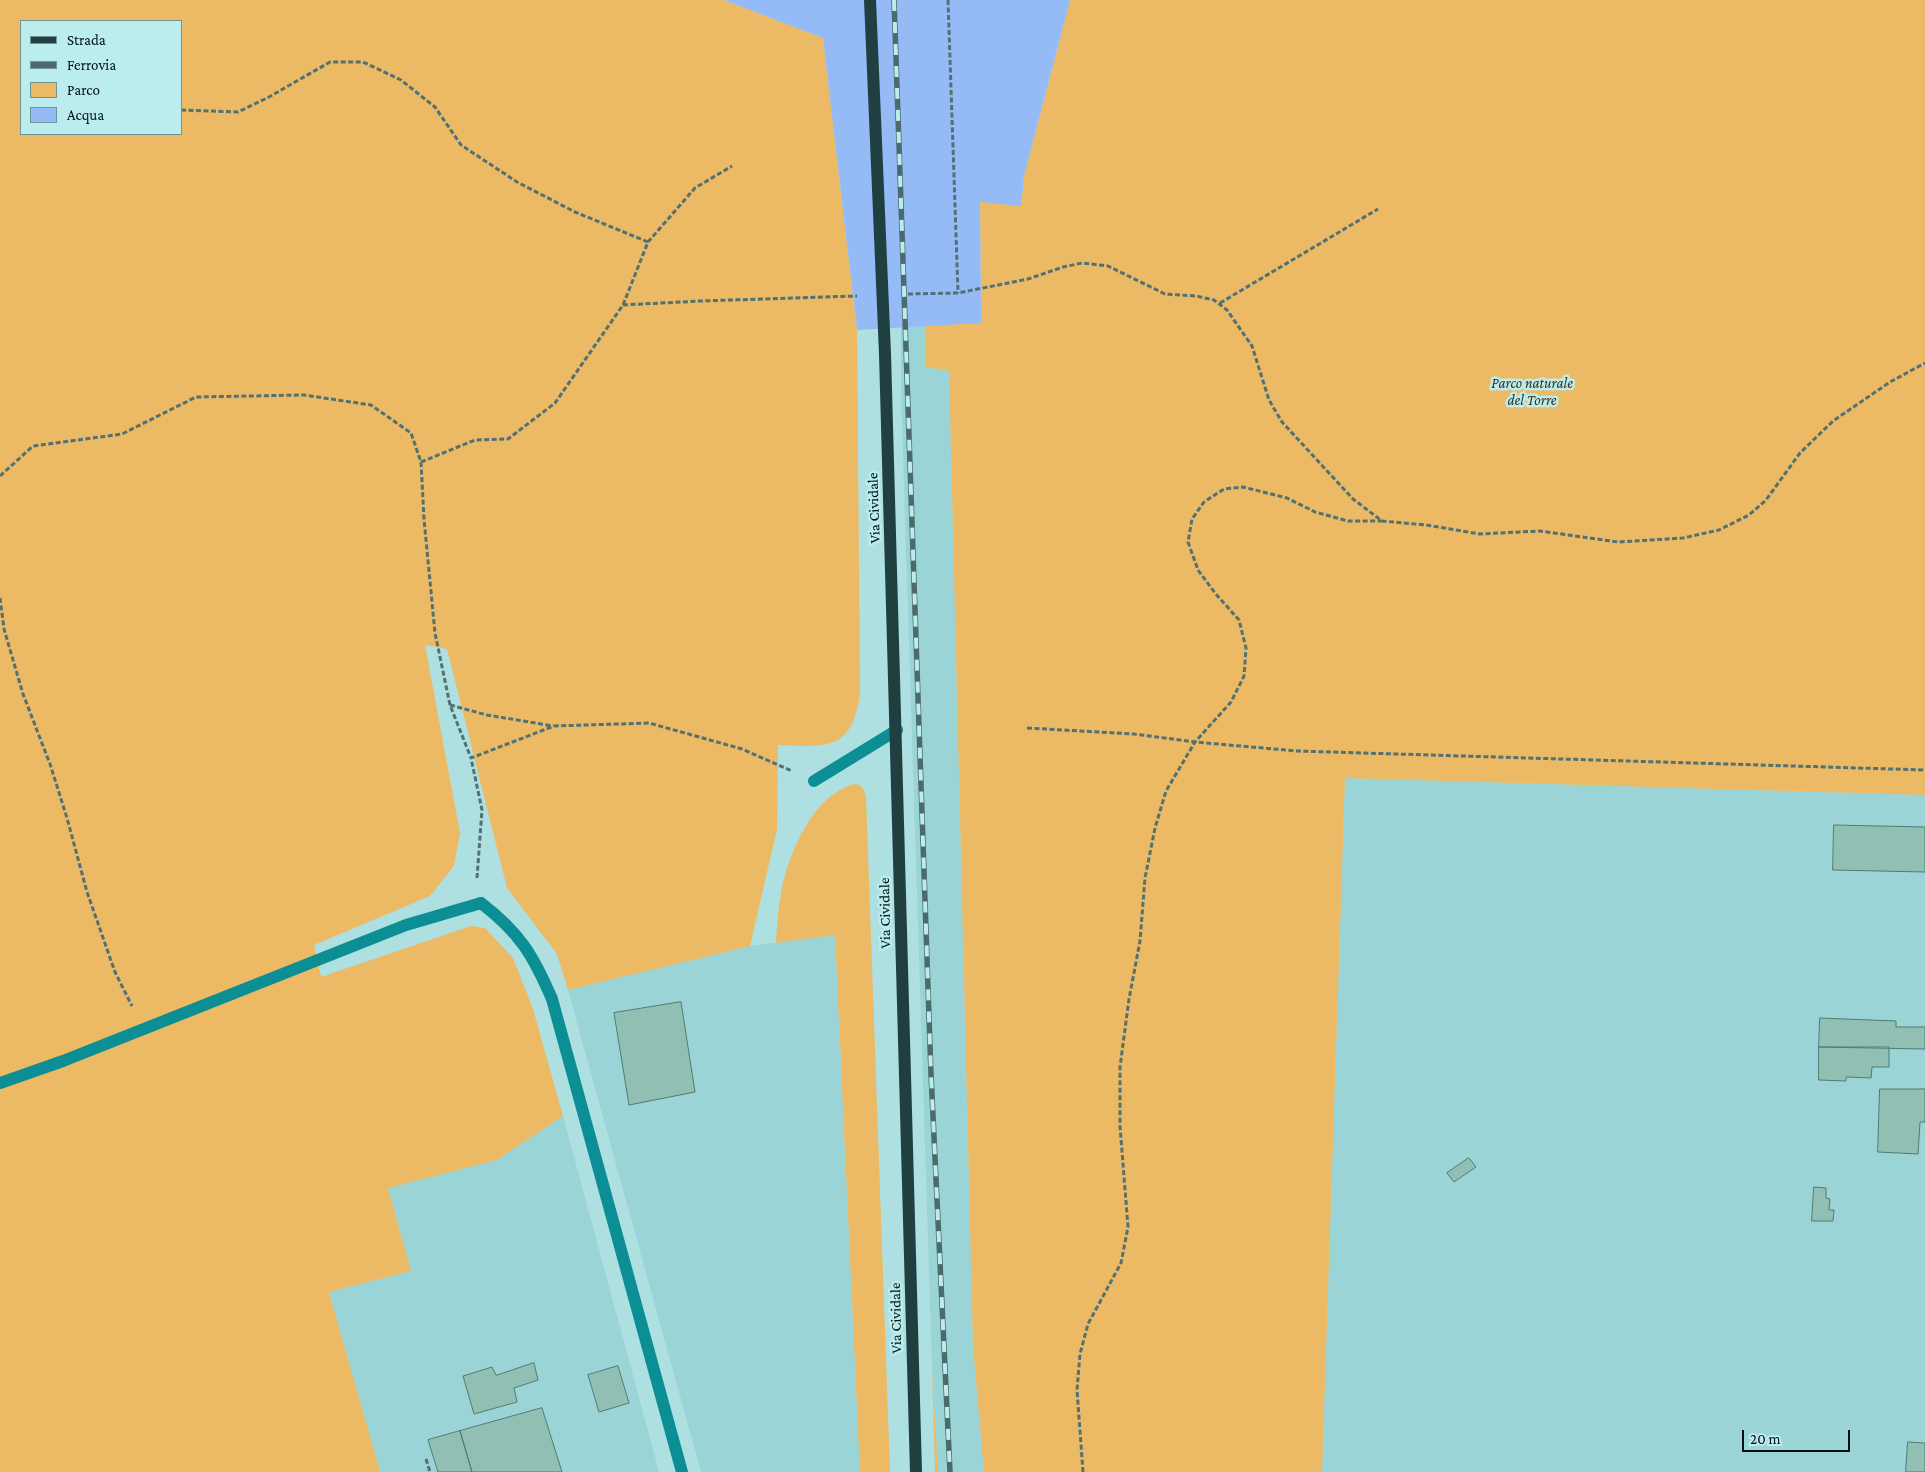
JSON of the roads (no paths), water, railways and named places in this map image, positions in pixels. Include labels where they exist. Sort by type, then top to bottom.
[{"type":"main road","name":"Via Cividale","points":[[870,0],[885,354],[897,730],[916,1472]]},
{"type":"street","points":[[814,781],[897,730]]},
{"type":"street","points":[[0,1084],[406,925],[481,903],[501,918],[520,939],[538,967],[552,999],[682,1472]]},
{"type":"water","points":[[724,0],[1070,0],[1024,176],[1021,206],[980,202],[981,323],[857,330],[823,38]]},
{"type":"railway","points":[[894,0],[931,1074],[950,1472]]},
{"type":"park label","name":"Parco naturale del Torre","points":[[1532,392]]}]
